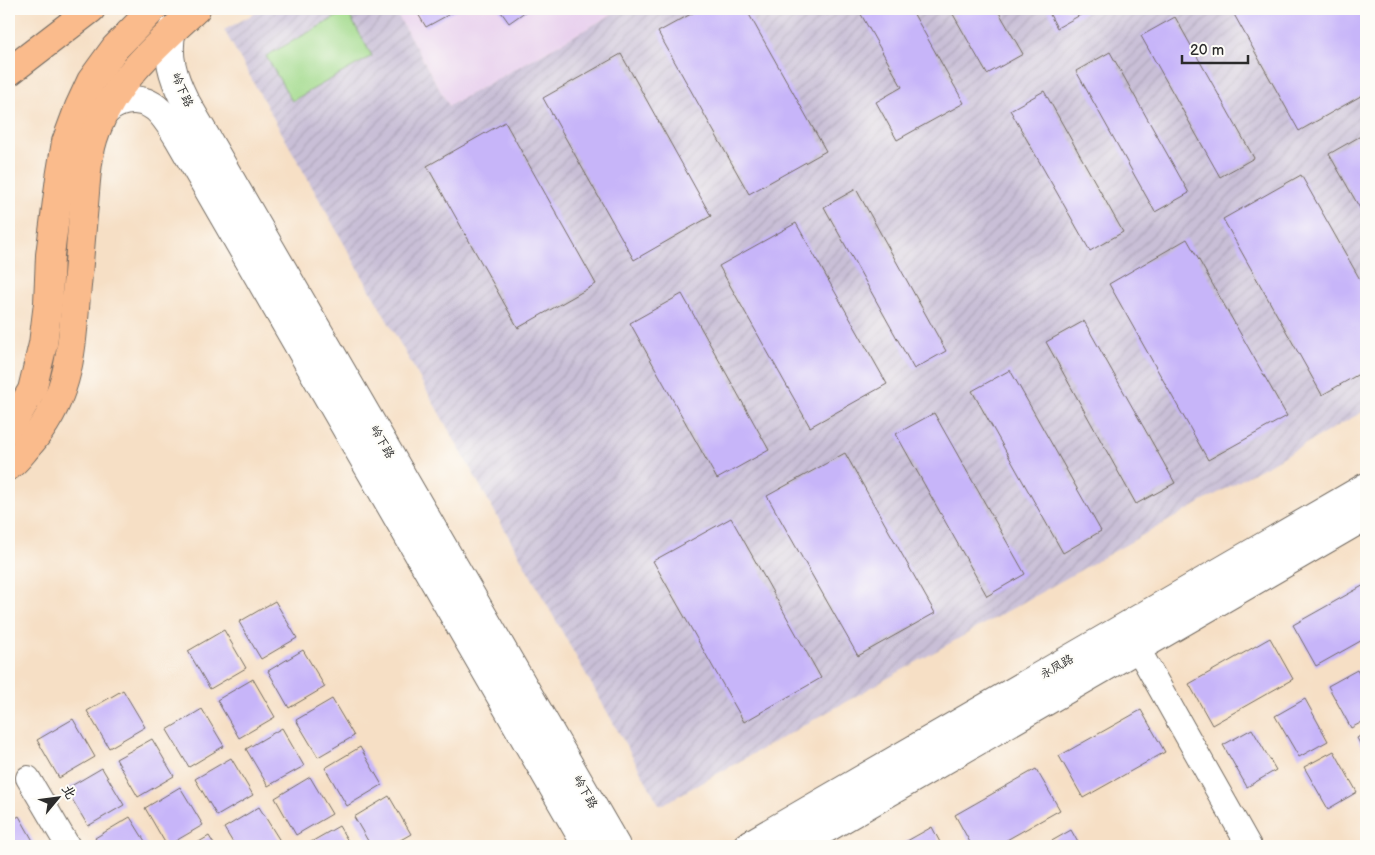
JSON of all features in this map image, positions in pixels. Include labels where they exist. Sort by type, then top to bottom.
[{"type":"main road","points":[[9,72],[91,9]]},
{"type":"main road","points":[[9,429],[32,390],[43,344],[48,303],[50,254],[66,142],[79,106],[91,81],[115,48],[153,9]]},
{"type":"main road","points":[[9,466],[36,438],[54,410],[65,382],[73,340],[86,173],[100,121],[128,78],[153,48],[196,9]]},
{"type":"street","name":"岭下路","points":[[172,30],[170,61],[176,83],[184,99],[586,833]]},
{"type":"street","name":"岭下路","points":[[100,121],[117,103],[125,100],[149,103],[162,114],[178,137],[586,833],[616,846]]},
{"type":"street","name":"永凤路","points":[[796,846],[1131,637],[1366,487]]},
{"type":"street","name":"永凤路","points":[[747,846],[1131,637],[1366,516]]},
{"type":"street","points":[[1131,637],[1249,846]]},
{"type":"street","points":[[28,778],[68,846]]},
{"type":"street","points":[[586,833],[617,836],[634,846]]},
{"type":"shaded area","points":[[263,9],[394,9],[449,106],[622,9],[1366,9],[1366,410],[660,806],[224,30]]},
{"type":"shaded area","points":[[394,9],[622,9],[449,106]]},
{"type":"green space","points":[[347,11],[372,56],[292,101],[266,56]]},
{"type":"building","points":[[415,9],[459,9],[426,27]]},
{"type":"building","points":[[499,9],[529,9],[509,23]]},
{"type":"building","points":[[700,9],[746,9],[826,151],[749,194],[658,32]]},
{"type":"building","points":[[824,9],[838,9],[827,15]]},
{"type":"building","points":[[858,9],[911,9],[964,103],[897,140],[876,102],[902,87]]},
{"type":"building","points":[[950,9],[997,9],[1023,54],[987,74]]},
{"type":"building","points":[[1047,9],[1091,9],[1057,28]]},
{"type":"building","points":[[1231,9],[1366,9],[1366,93],[1299,131]]},
{"type":"building","points":[[1175,17],[1254,158],[1220,177],[1141,36]]},
{"type":"building","points":[[1110,52],[1189,193],[1155,212],[1076,71]]},
{"type":"building","points":[[621,54],[711,216],[634,260],[543,98]]},
{"type":"building","points":[[1044,91],[1123,232],[1090,251],[1010,110]]},
{"type":"building","points":[[505,122],[596,284],[518,328],[427,166]]},
{"type":"building","points":[[1366,133],[1366,219],[1329,154]]},
{"type":"building","points":[[1301,175],[1366,290],[1366,370],[1322,395],[1223,219]]},
{"type":"building","points":[[856,189],[946,351],[914,369],[824,207]]},
{"type":"building","points":[[796,223],[887,384],[810,427],[719,266]]},
{"type":"building","points":[[1187,239],[1287,416],[1208,460],[1109,284]]},
{"type":"building","points":[[682,294],[769,450],[717,479],[630,323]]},
{"type":"building","points":[[1084,321],[1175,483],[1136,504],[1046,342]]},
{"type":"building","points":[[1010,370],[1101,531],[1063,553],[972,391]]},
{"type":"building","points":[[934,413],[1025,574],[987,596],[896,434]]},
{"type":"building","points":[[845,453],[935,613],[858,656],[767,496]]},
{"type":"building","points":[[731,518],[821,678],[744,722],[653,561]]},
{"type":"building","points":[[1366,584],[1366,638],[1316,666],[1293,625]]},
{"type":"building","points":[[275,601],[297,638],[261,659],[239,622]]},
{"type":"building","points":[[224,630],[246,668],[210,689],[188,651]]},
{"type":"building","points":[[1270,638],[1293,679],[1212,725],[1189,684]]},
{"type":"building","points":[[303,650],[325,687],[289,708],[268,671]]},
{"type":"building","points":[[1357,670],[1366,686],[1366,720],[1351,728],[1328,686]]},
{"type":"building","points":[[253,679],[275,717],[239,738],[217,700]]},
{"type":"building","points":[[123,690],[145,727],[109,748],[87,711]]},
{"type":"building","points":[[332,699],[354,736],[318,757],[296,720]]},
{"type":"building","points":[[1305,699],[1328,741],[1299,757],[1275,716]]},
{"type":"building","points":[[202,709],[224,746],[189,767],[167,730]]},
{"type":"building","points":[[1141,710],[1165,752],[1083,798],[1059,756]]},
{"type":"building","points":[[73,719],[95,757],[59,778],[37,740]]},
{"type":"building","points":[[282,728],[304,766],[268,786],[246,749]]},
{"type":"building","points":[[1252,729],[1276,770],[1247,787],[1223,745]]},
{"type":"building","points":[[1366,732],[1366,755],[1357,738]]},
{"type":"building","points":[[152,739],[174,776],[138,797],[116,759]]},
{"type":"building","points":[[360,747],[382,785],[347,806],[325,768]]},
{"type":"building","points":[[1334,751],[1357,792],[1328,809],[1304,767]]},
{"type":"building","points":[[231,758],[253,795],[217,816],[195,779]]},
{"type":"building","points":[[102,768],[124,805],[88,826],[66,789]]},
{"type":"building","points":[[1036,769],[1060,810],[996,846],[972,846],[955,815]]},
{"type":"building","points":[[310,777],[332,814],[296,835],[275,798]]},
{"type":"building","points":[[180,787],[203,825],[167,846],[145,808]]},
{"type":"building","points":[[389,796],[411,834],[390,846],[371,846],[354,817]]},
{"type":"building","points":[[259,807],[282,844],[278,846],[235,846],[224,828]]},
{"type":"building","points":[[19,816],[36,846],[9,846],[9,822]]},
{"type":"building","points":[[130,817],[148,846],[100,846],[95,838]]},
{"type":"building","points":[[339,826],[351,846],[304,846]]},
{"type":"building","points":[[932,827],[942,846],[898,846]]},
{"type":"building","points":[[1071,830],[1080,846],[1043,846]]},
{"type":"building","points":[[209,836],[215,846],[192,846]]}]
